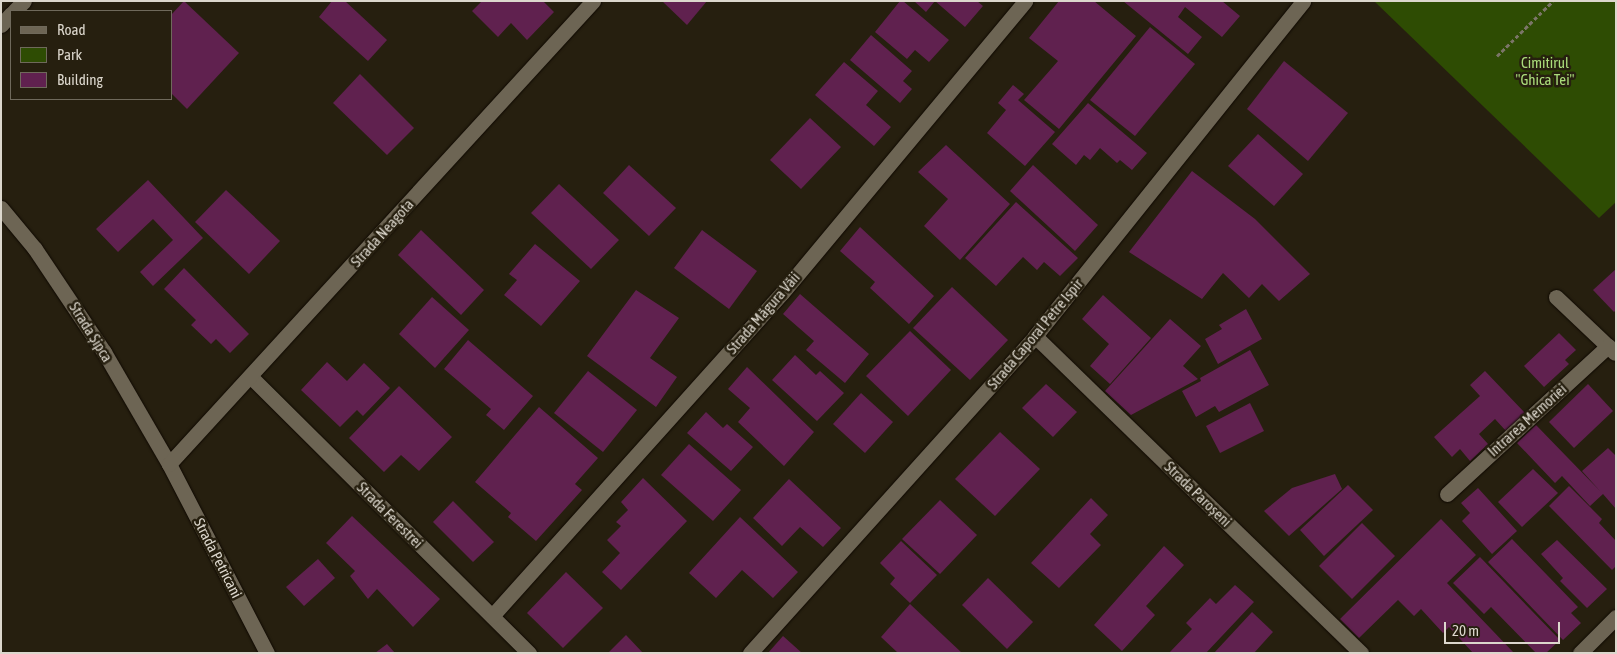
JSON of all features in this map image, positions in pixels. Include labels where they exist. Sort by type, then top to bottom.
[{"type":"street","points":[[15,10],[24,1]]},
{"type":"street","name":"Strada Neagota","points":[[169,464],[251,377],[593,1]]},
{"type":"street","name":"Strada Măgura Văii","points":[[492,616],[782,293],[1025,1]]},
{"type":"street","name":"Strada Caporal Petre Ispir","points":[[750,653],[1035,336],[1303,1]]},
{"type":"street","points":[[1,25],[10,15]]},
{"type":"street","name":"Strada Șipca","points":[[1,208],[35,250],[70,299],[104,352],[169,464]]},
{"type":"street","points":[[1556,297],[1612,350]]},
{"type":"street","name":"Strada Paroșeni","points":[[1035,336],[1361,653]]},
{"type":"street","name":"Intrarea Memoriei","points":[[1447,494],[1612,350]]},
{"type":"street","name":"Strada Ferestrei","points":[[251,377],[529,653]]},
{"type":"street","name":"Strada Petricani","points":[[169,464],[267,653]]},
{"type":"street","points":[[1580,653],[1616,617]]},
{"type":"path","points":[[1497,56],[1552,1]]},
{"type":"green space","name":"Cimitirul \"Ghica Tei\"","points":[[1374,1],[1616,1],[1616,202],[1599,218]]},
{"type":"building","points":[[184,1],[239,53],[187,109],[172,94],[172,14]]},
{"type":"building","points":[[332,1],[345,1],[387,40],[368,61],[319,17]]},
{"type":"building","points":[[482,1],[543,1],[554,12],[527,40],[511,23],[498,37],[472,11]]},
{"type":"building","points":[[662,1],[707,1],[687,25]]},
{"type":"building","points":[[900,1],[903,1],[949,40],[929,62],[915,50],[907,59],[875,32]]},
{"type":"building","points":[[914,1],[935,1],[926,12]]},
{"type":"building","points":[[935,1],[977,1],[983,6],[965,27]]},
{"type":"building","points":[[1059,1],[1094,1],[1136,36],[1059,129],[1024,100],[1058,61],[1029,38]]},
{"type":"building","points":[[1123,1],[1222,1],[1240,16],[1222,37],[1185,7],[1178,17],[1202,37],[1188,54]]},
{"type":"building","points":[[1150,27],[1195,64],[1135,136],[1090,100]]},
{"type":"building","points":[[871,35],[912,71],[903,81],[912,89],[900,103],[850,60]]},
{"type":"building","points":[[1284,61],[1348,113],[1308,161],[1247,109]]},
{"type":"building","points":[[844,62],[878,91],[866,105],[891,127],[874,146],[815,95]]},
{"type":"building","points":[[360,74],[414,128],[387,155],[333,103]]},
{"type":"building","points":[[1013,85],[1024,94],[1018,100],[1055,132],[1025,166],[987,133],[1006,110],[998,103]]},
{"type":"building","points":[[1088,103],[1147,153],[1132,170],[1120,160],[1117,163],[1100,148],[1090,160],[1084,155],[1076,165],[1052,144]]},
{"type":"building","points":[[810,118],[841,147],[801,189],[770,160]]},
{"type":"building","points":[[1258,134],[1303,174],[1274,206],[1228,166]]},
{"type":"building","points":[[946,145],[1010,204],[960,260],[924,226],[948,199],[918,172]]},
{"type":"building","points":[[629,165],[676,208],[649,236],[603,193]]},
{"type":"building","points":[[1033,165],[1098,225],[1075,251],[1010,191]]},
{"type":"building","points":[[1192,171],[1255,219],[1310,274],[1279,301],[1262,284],[1249,298],[1223,273],[1202,299],[1129,252]]},
{"type":"building","points":[[148,180],[203,238],[153,286],[140,272],[173,240],[153,219],[118,252],[96,229]]},
{"type":"building","points":[[559,184],[619,240],[591,269],[531,213]]},
{"type":"building","points":[[226,190],[280,241],[249,274],[195,222]]},
{"type":"building","points":[[1016,202],[1078,258],[1060,276],[1044,262],[1037,270],[1023,257],[996,286],[965,258]]},
{"type":"building","points":[[860,227],[934,296],[909,324],[870,288],[875,282],[840,251]]},
{"type":"building","points":[[421,230],[484,290],[461,315],[398,255]]},
{"type":"building","points":[[702,230],[757,271],[729,309],[674,268]]},
{"type":"building","points":[[535,244],[580,281],[541,326],[504,295],[517,280],[509,274]]},
{"type":"building","points":[[184,268],[249,334],[230,353],[216,339],[211,344],[191,325],[196,320],[164,289]]},
{"type":"building","points":[[1616,269],[1616,310],[1614,312],[1593,290]]},
{"type":"building","points":[[952,287],[1008,340],[970,380],[913,328]]},
{"type":"building","points":[[636,290],[679,318],[650,358],[677,377],[656,407],[587,356]]},
{"type":"building","points":[[800,294],[869,354],[845,383],[806,350],[814,341],[783,314]]},
{"type":"building","points":[[1103,295],[1151,338],[1110,384],[1090,366],[1109,344],[1082,319]]},
{"type":"building","points":[[432,297],[469,330],[435,368],[399,334]]},
{"type":"building","points":[[1246,309],[1262,339],[1218,364],[1205,339],[1222,329],[1219,325]]},
{"type":"building","points":[[1170,319],[1201,346],[1183,366],[1198,379],[1131,415],[1105,391]]},
{"type":"building","points":[[910,331],[951,370],[908,416],[866,376]]},
{"type":"building","points":[[1559,333],[1576,350],[1565,360],[1569,364],[1544,387],[1524,366]]},
{"type":"building","points":[[468,340],[533,396],[504,430],[486,415],[491,409],[444,369]]},
{"type":"building","points":[[1250,350],[1269,385],[1219,412],[1215,406],[1196,417],[1182,391],[1201,381],[1200,378]]},
{"type":"building","points":[[795,355],[816,375],[820,371],[844,393],[817,421],[772,380]]},
{"type":"building","points":[[327,362],[347,381],[364,363],[390,388],[363,416],[357,410],[340,427],[301,390]]},
{"type":"building","points":[[747,367],[814,432],[784,466],[738,422],[750,408],[728,389]]},
{"type":"building","points":[[588,371],[637,410],[603,452],[554,413]]},
{"type":"building","points":[[1485,371],[1525,413],[1506,431],[1495,419],[1479,434],[1488,444],[1470,461],[1460,449],[1452,457],[1434,437],[1480,396],[1470,385]]},
{"type":"building","points":[[1046,384],[1077,412],[1053,437],[1022,408]]},
{"type":"building","points":[[1588,384],[1613,411],[1574,448],[1549,422]]},
{"type":"building","points":[[399,386],[452,437],[419,471],[401,455],[384,472],[349,438]]},
{"type":"building","points":[[861,393],[893,422],[865,453],[833,424]]},
{"type":"building","points":[[1250,403],[1264,431],[1220,453],[1206,426]]},
{"type":"building","points":[[539,407],[598,458],[575,484],[582,490],[536,541],[508,517],[511,513],[475,482]]},
{"type":"building","points":[[706,412],[723,428],[727,424],[753,447],[731,471],[687,433]]},
{"type":"building","points":[[1536,425],[1600,491],[1582,471],[1608,448],[1616,456],[1616,509],[1603,494],[1590,506],[1562,476],[1555,483],[1517,443]]},
{"type":"building","points":[[1000,432],[1040,469],[995,516],[955,479]]},
{"type":"building","points":[[689,444],[741,490],[713,521],[661,475]]},
{"type":"building","points":[[1533,469],[1558,493],[1522,527],[1498,502]]},
{"type":"building","points":[[1335,474],[1342,489],[1289,536],[1264,511],[1292,488]]},
{"type":"building","points":[[643,478],[687,521],[621,590],[602,572],[620,553],[607,540],[621,526],[616,522],[628,510],[621,502]]},
{"type":"building","points":[[789,479],[841,528],[823,547],[800,527],[782,546],[753,518]]},
{"type":"building","points":[[1348,485],[1373,510],[1324,556],[1300,530]]},
{"type":"building","points":[[1569,486],[1602,519],[1599,523],[1616,541],[1616,566],[1612,570],[1549,506]]},
{"type":"building","points":[[1478,488],[1517,531],[1492,554],[1462,521],[1470,513],[1461,503]]},
{"type":"building","points":[[1091,498],[1108,515],[1090,534],[1101,545],[1059,588],[1031,563]]},
{"type":"building","points":[[940,500],[977,535],[940,574],[902,539]]},
{"type":"building","points":[[453,501],[494,542],[473,562],[433,522]]},
{"type":"building","points":[[352,516],[440,599],[413,627],[377,589],[368,599],[350,576],[355,571],[326,543]]},
{"type":"building","points":[[740,517],[798,572],[773,598],[742,570],[716,598],[689,573]]},
{"type":"building","points":[[1441,519],[1476,555],[1447,583],[1514,653],[1473,653],[1449,627],[1443,633],[1421,609],[1414,616],[1398,600],[1359,638],[1340,619]]},
{"type":"building","points":[[1362,523],[1395,556],[1352,599],[1319,566]]},
{"type":"building","points":[[1512,539],[1578,607],[1571,613],[1581,623],[1563,640],[1488,562]]},
{"type":"building","points":[[1557,540],[1607,589],[1587,608],[1560,581],[1563,578],[1541,554]]},
{"type":"building","points":[[901,541],[937,575],[910,603],[890,584],[895,578],[880,563]]},
{"type":"building","points":[[1164,546],[1184,565],[1146,606],[1155,615],[1122,651],[1094,625]]},
{"type":"building","points":[[1480,557],[1560,640],[1546,653],[1536,653],[1491,607],[1484,614],[1453,583]]},
{"type":"building","points":[[318,559],[335,578],[304,606],[286,587]]},
{"type":"building","points":[[566,572],[603,608],[563,648],[527,613]]},
{"type":"building","points":[[988,578],[1033,622],[1007,649],[962,605]]},
{"type":"building","points":[[1235,585],[1254,602],[1206,653],[1169,653],[1192,629],[1186,623],[1210,598],[1216,604]]},
{"type":"building","points":[[910,604],[962,653],[898,653],[881,637]]},
{"type":"building","points":[[1252,612],[1273,632],[1254,653],[1214,653]]},
{"type":"building","points":[[626,635],[643,653],[608,653]]},
{"type":"building","points":[[783,636],[802,653],[768,653]]},
{"type":"building","points":[[387,644],[395,653],[375,653]]}]
